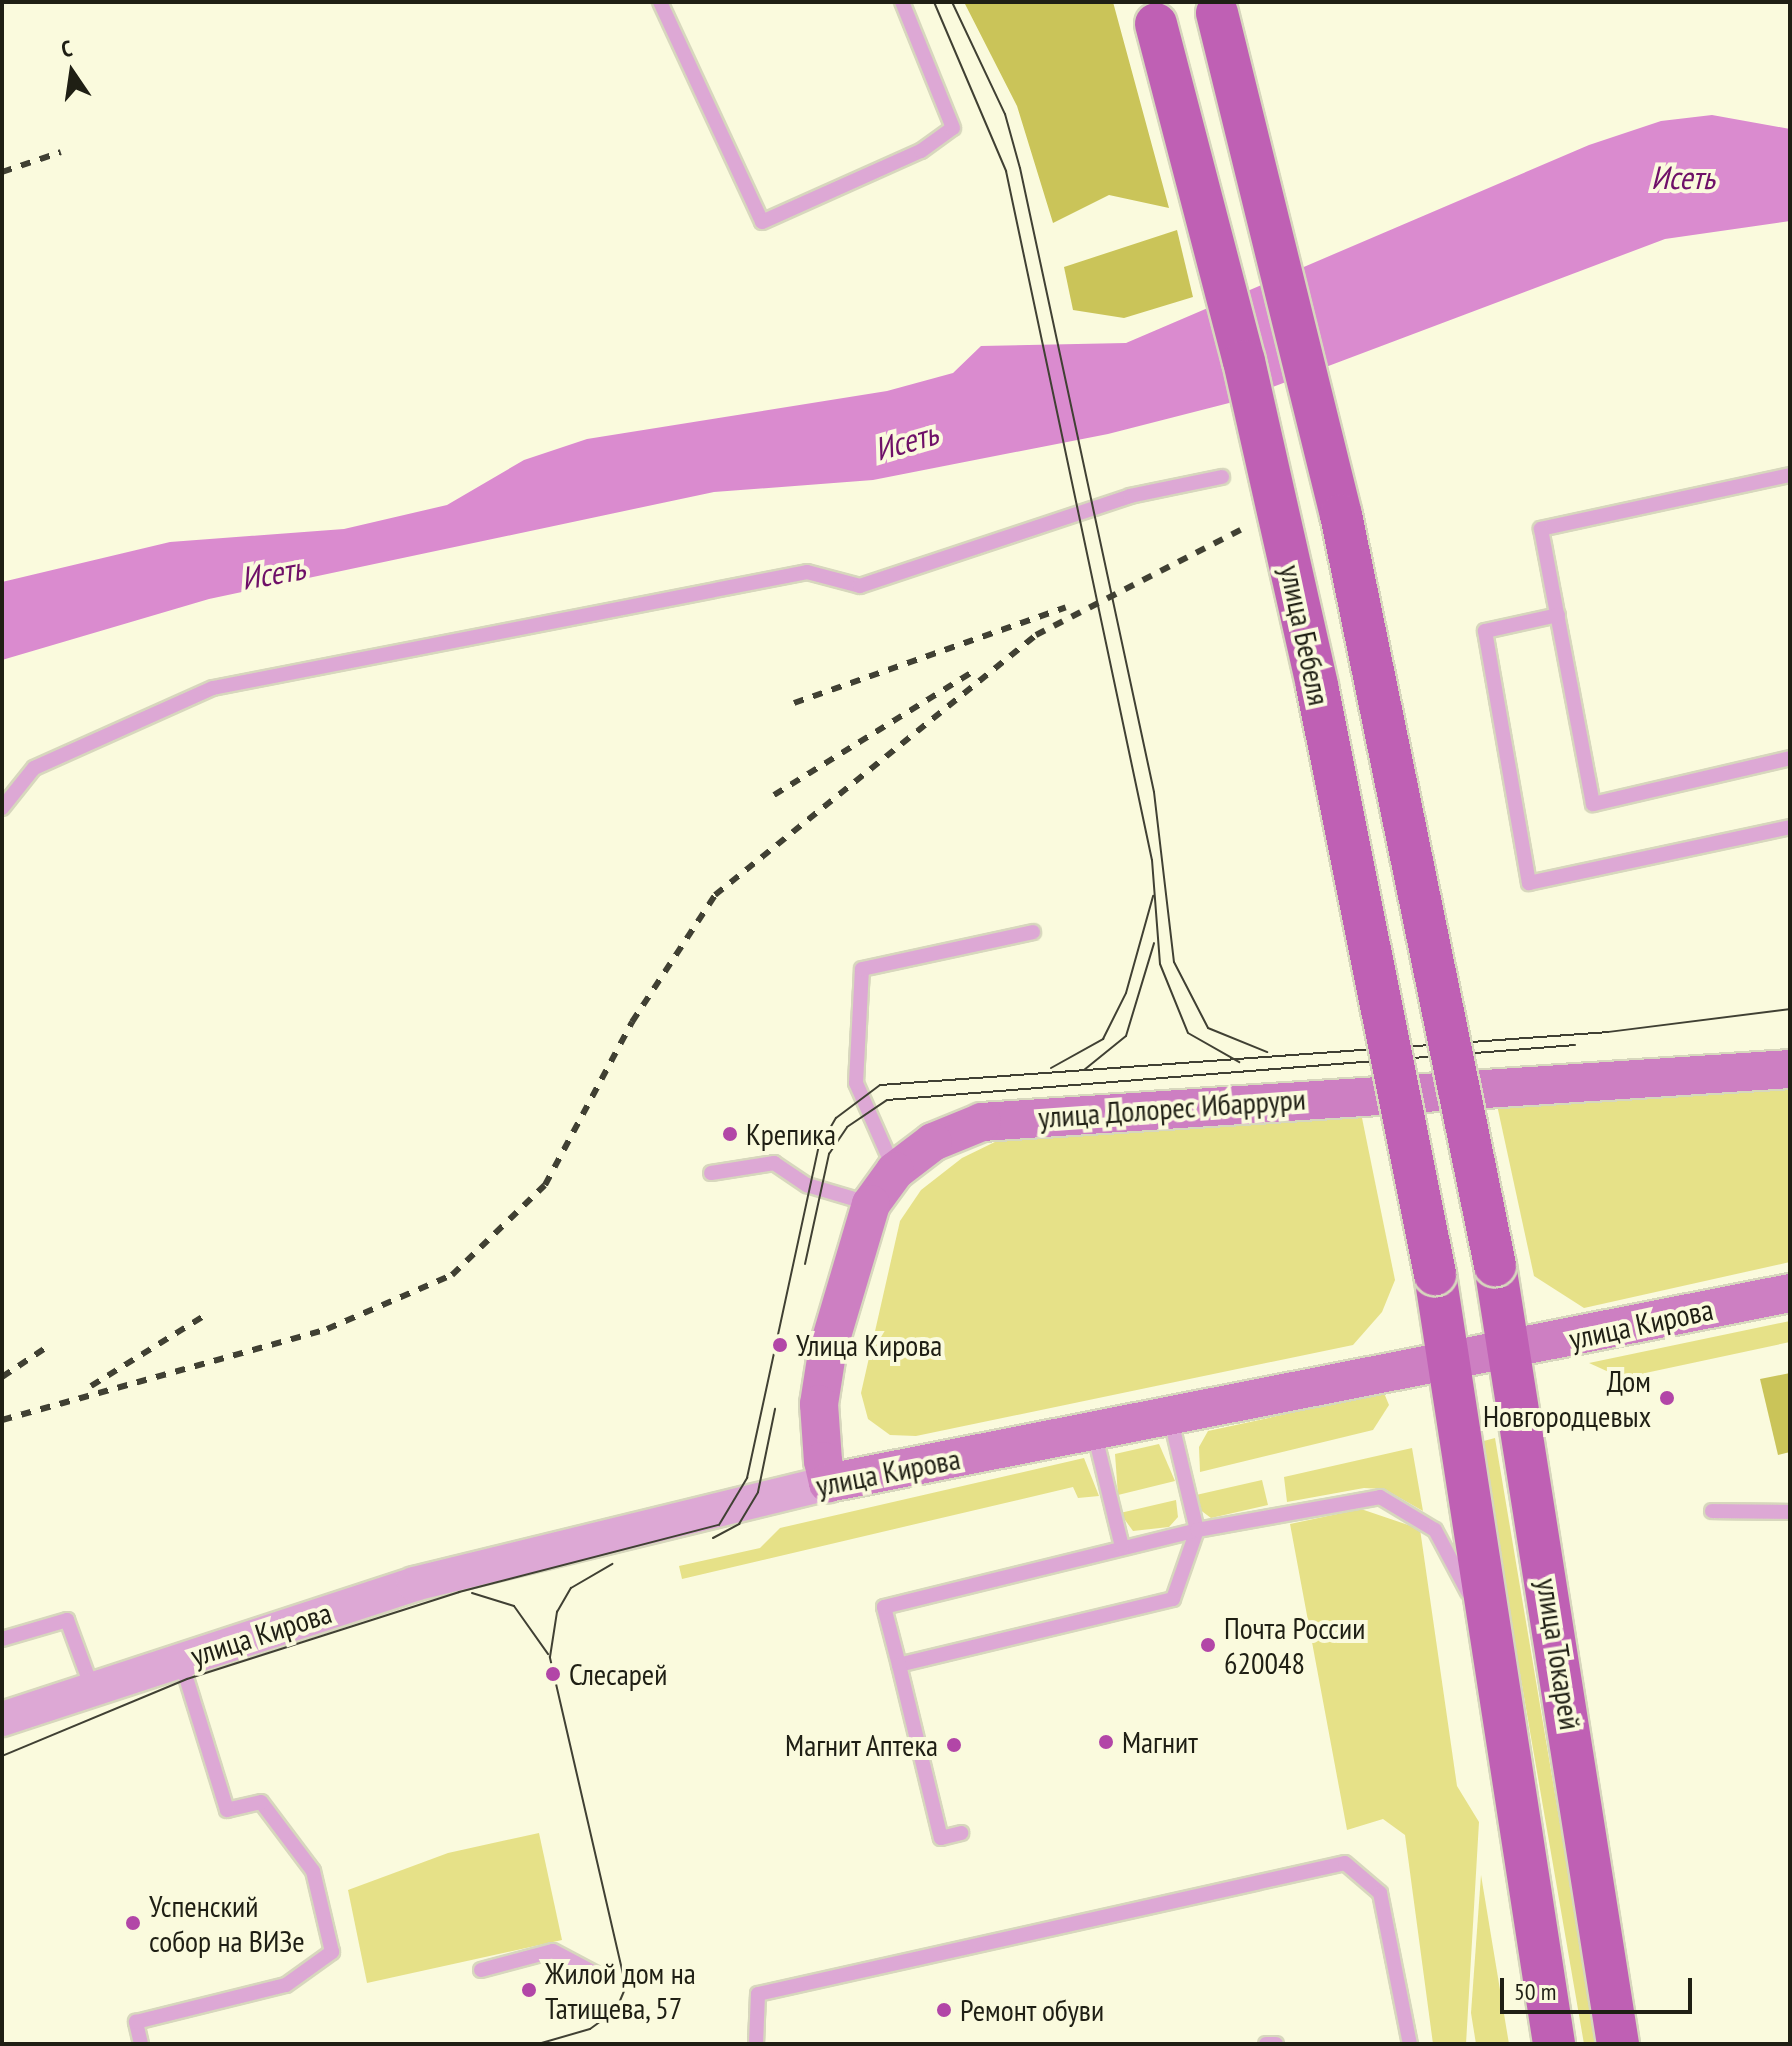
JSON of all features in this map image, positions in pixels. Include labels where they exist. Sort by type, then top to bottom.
[{"type":"main road","name":"улица Бебеля","points":[[1215,7],[1341,515],[1495,1265]]},
{"type":"main road","name":"улица Бебеля","points":[[1154,13],[1313,671],[1435,1274]]},
{"type":"main road","name":"улица Долорес Ибаррури","points":[[828,1483],[819,1404],[827,1353],[871,1204],[895,1171],[933,1142],[982,1122],[1790,1069]]},
{"type":"main road","name":"улица Токарей","points":[[1495,1265],[1618,2044]]},
{"type":"main road","name":"улица Токарей","points":[[1435,1274],[1554,2044]]},
{"type":"main road","name":"улица Кирова","points":[[828,1483],[1790,1293]]},
{"type":"street","name":"улица Кирова","points":[[2,1719],[414,1584],[828,1483]]},
{"type":"lane","points":[[660,2],[762,222],[921,151],[953,128],[902,2]]},
{"type":"lane","points":[[1790,475],[1541,529],[1593,804],[1790,758]]},
{"type":"lane","points":[[2,808],[34,768],[213,688],[807,572],[860,586],[1130,496],[1222,477]]},
{"type":"lane","points":[[1558,615],[1485,631],[1529,883],[1790,827]]},
{"type":"lane","points":[[895,1171],[856,1083],[862,969],[1033,932]]},
{"type":"lane","points":[[711,1173],[774,1163],[807,1185],[871,1204]]},
{"type":"lane","points":[[899,1665],[1173,1599],[1197,1530],[1170,1415]]},
{"type":"lane","points":[[1094,1432],[1122,1547]]},
{"type":"lane","points":[[961,1833],[941,1838],[884,1607],[1197,1530],[1380,1497],[1435,1530],[1493,1634]]},
{"type":"lane","points":[[1712,1511],[1790,1512]]},
{"type":"lane","points":[[2,1639],[67,1620],[92,1689]]},
{"type":"lane","points":[[141,2044],[136,2022],[286,1985],[332,1952],[304,1860],[261,1802],[227,1810],[181,1661]]},
{"type":"lane","points":[[756,2044],[758,1994],[1345,1863],[1380,1893],[1410,2044]]},
{"type":"lane","points":[[481,1970],[553,1951],[604,1978]]},
{"type":"lane","points":[[1266,2044],[1276,2044]]},
{"type":"shaded area","points":[[964,2],[1113,2],[1169,208],[1109,195],[1053,223],[1017,106]]},
{"type":"shaded area","points":[[1177,230],[1193,297],[1124,318],[1073,310],[1064,267]]},
{"type":"shaded area","points":[[1790,1081],[1790,1262],[1584,1308],[1534,1276],[1497,1105]]},
{"type":"shaded area","points":[[1361,1113],[1395,1280],[1382,1312],[1353,1345],[916,1436],[890,1435],[868,1419],[861,1393],[900,1221],[921,1190],[962,1158],[1001,1139]]},
{"type":"shaded area","points":[[1790,1321],[1790,1342],[1622,1378],[1589,1363]]},
{"type":"shaded area","points":[[1790,1373],[1790,1452],[1778,1455],[1760,1379]]},
{"type":"shaded area","points":[[1384,1393],[1389,1405],[1373,1430],[1200,1472],[1199,1447],[1208,1431]]},
{"type":"shaded area","points":[[1495,1438],[1599,2044],[1584,2044],[1480,1442]]},
{"type":"shaded area","points":[[1159,1444],[1175,1481],[1118,1495],[1115,1454]]},
{"type":"shaded area","points":[[1412,1448],[1423,1511],[1384,1489],[1364,1488],[1287,1502],[1284,1477]]},
{"type":"shaded area","points":[[1084,1458],[1099,1496],[1078,1498],[1073,1487],[682,1579],[679,1566],[760,1548],[780,1528]]},
{"type":"shaded area","points":[[1262,1480],[1268,1505],[1211,1518],[1199,1509],[1196,1495]]},
{"type":"shaded area","points":[[1176,1500],[1178,1517],[1169,1527],[1133,1531],[1120,1513]]},
{"type":"shaded area","points":[[1361,1509],[1420,1529],[1457,1786],[1479,1822],[1466,2044],[1433,2044],[1405,1835],[1383,1819],[1347,1830],[1290,1524]]},
{"type":"shaded area","points":[[539,1833],[562,1940],[367,1983],[348,1890],[448,1853]]},
{"type":"shaded area","points":[[1481,1875],[1509,2044],[1476,2044],[1471,2013]]},
{"type":"water","name":"Исеть","points":[[1712,115],[1790,129],[1790,221],[1665,239],[1233,402],[1108,434],[873,480],[714,492],[209,599],[2,660],[2,582],[170,542],[344,529],[447,505],[524,460],[587,439],[887,391],[953,373],[981,346],[1126,343],[1589,145],[1661,121]]},
{"type":"tram line","points":[[934,2],[1006,171],[1152,860],[1160,964],[1188,1033],[1239,1062]]},
{"type":"tram line","points":[[952,2],[1005,114],[1020,168],[1154,792],[1174,962],[1208,1028],[1267,1052]]},
{"type":"tram line","points":[[1051,1068],[1103,1039],[1126,993],[1153,896]]},
{"type":"tram line","points":[[1084,1070],[1126,1036],[1154,943]]},
{"type":"tram line","points":[[2,1756],[187,1679],[459,1592],[719,1525],[747,1478],[818,1149],[836,1118],[880,1085],[1608,1032],[1790,1009]]},
{"type":"tram line","points":[[805,1264],[829,1154],[847,1127],[887,1100],[1575,1045]]},
{"type":"tram line","points":[[713,1538],[739,1524],[758,1492],[775,1409]]},
{"type":"tram line","points":[[538,2044],[590,2029],[616,2010],[626,1987],[550,1657],[557,1612],[571,1588],[612,1564]]},
{"type":"tram line","points":[[472,1593],[514,1606],[548,1654]]},
{"type":"railway","points":[[2,172],[61,152]]},
{"type":"railway","points":[[2,1420],[327,1329],[452,1275],[545,1185],[632,1022],[715,895],[1036,635],[1246,527]]},
{"type":"railway","points":[[794,703],[1066,607]]},
{"type":"railway","points":[[774,795],[977,669]]},
{"type":"railway","points":[[91,1386],[207,1314]]},
{"type":"railway","points":[[2,1377],[50,1345]]},
{"type":"place","name":"Крепика","points":[[730,1134]]},
{"type":"place","name":"Улица Кирова","points":[[780,1345]]},
{"type":"place","name":"Дом Новгородцевых","points":[[1667,1398]]},
{"type":"place","name":"Почта России 620048","points":[[1208,1645]]},
{"type":"place","name":"Слесарей","points":[[553,1674]]},
{"type":"place","name":"Магнит","points":[[1106,1742]]},
{"type":"place","name":"Магнит Аптека","points":[[954,1745]]},
{"type":"place","name":"Успенский собор на ВИЗе","points":[[133,1923]]},
{"type":"place","name":"Жилой дом на Татищева, 57","points":[[529,1990]]},
{"type":"place","name":"Ремонт обуви","points":[[944,2010]]}]
